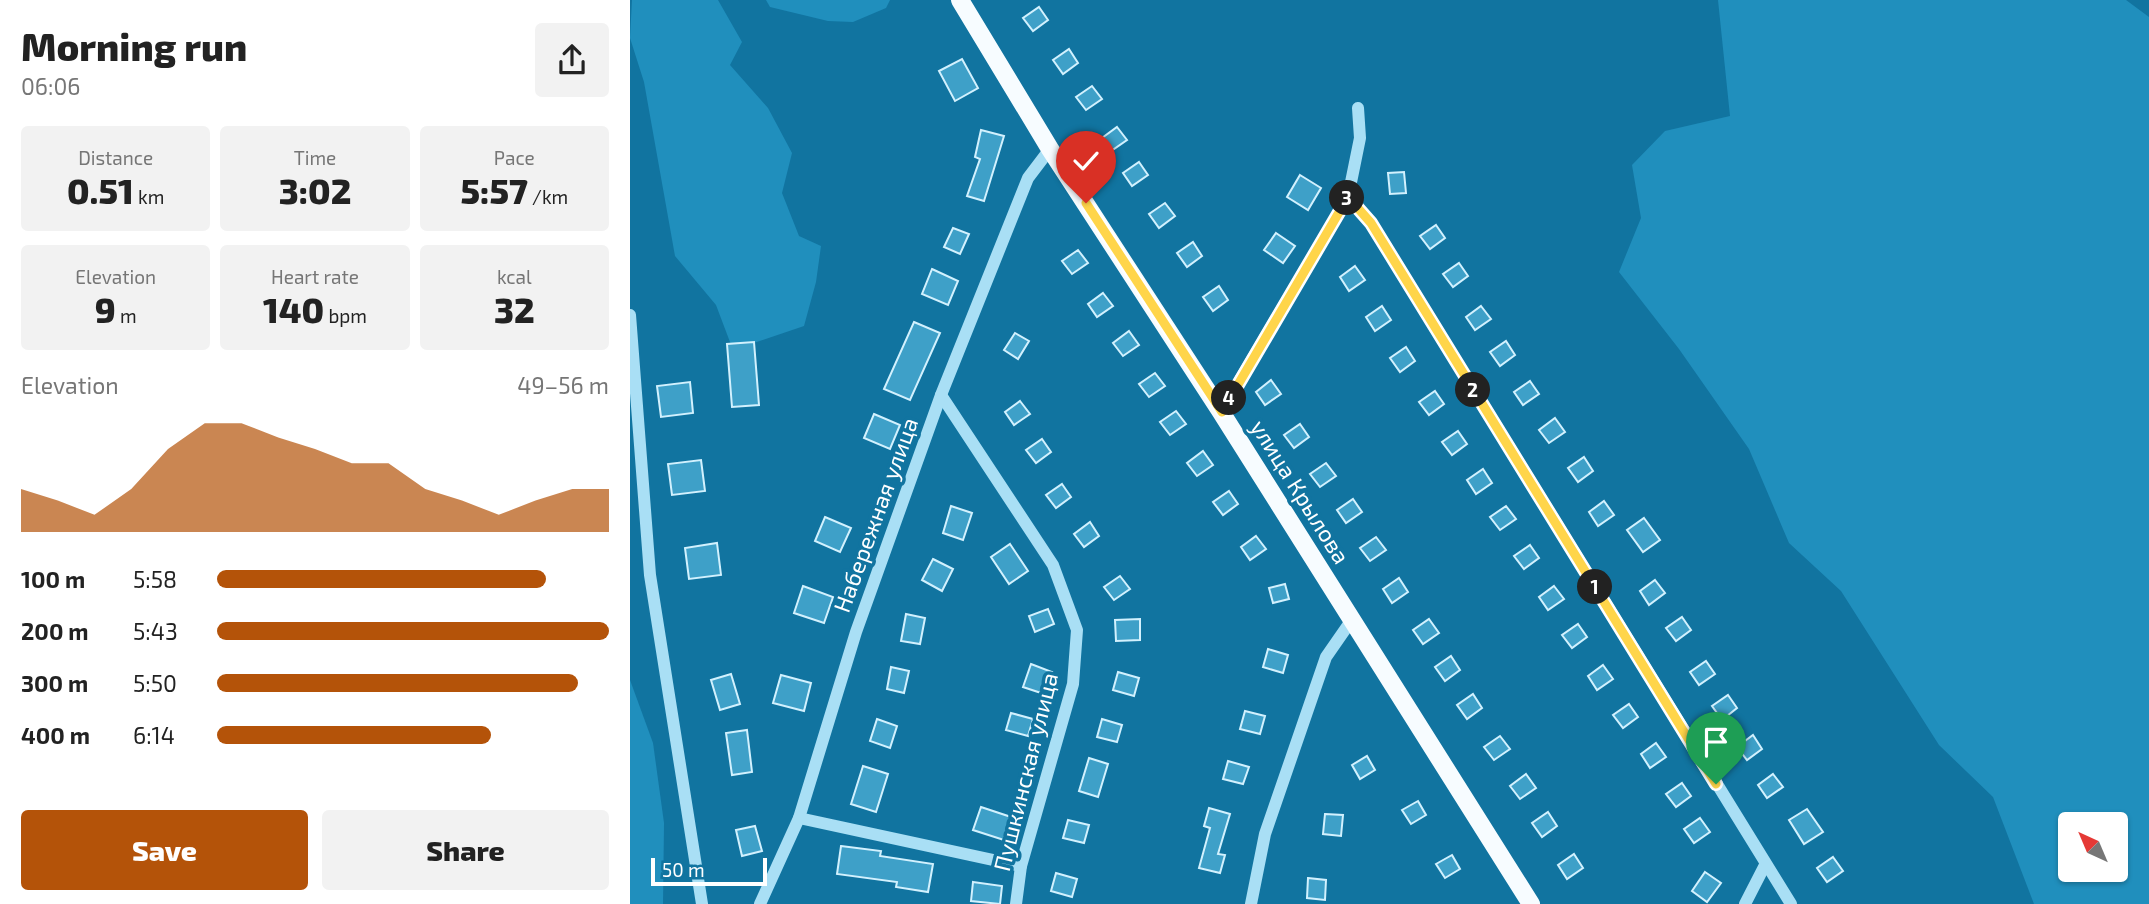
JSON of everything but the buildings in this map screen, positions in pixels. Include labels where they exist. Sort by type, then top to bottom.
[{"type":"main road","name":"улица Крылова","points":[[960,0],[1051,149],[1222,412],[1531,904]]},
{"type":"street","points":[[1222,412],[1348,197],[1360,138],[1358,108]]},
{"type":"street","name":"Набережная улица","points":[[760,904],[799,818],[856,632],[941,395],[1028,178],[1051,149]]},
{"type":"street","points":[[1348,197],[1371,223],[1791,904]]},
{"type":"street","points":[[630,315],[650,575],[702,904]]},
{"type":"street","name":"Пушкинская улица","points":[[941,395],[1053,565],[1077,630],[1073,684],[1021,866],[1016,904]]},
{"type":"street","points":[[1251,904],[1265,834],[1326,657],[1351,621]]},
{"type":"street","points":[[799,818],[1021,866]]},
{"type":"street","points":[[1745,904],[1765,864]]},
{"type":"shaded area","points":[[632,0],[718,0],[742,42],[730,65],[768,108],[792,153],[782,193],[799,236],[821,246],[816,282],[804,326],[733,350],[716,305],[675,256],[644,82],[630,38]]},
{"type":"shaded area","points":[[766,0],[890,0],[886,8],[853,22],[828,21],[770,7]]},
{"type":"shaded area","points":[[1718,0],[2126,0],[2149,17],[2149,904],[2034,904],[1993,797],[1939,745],[1841,591],[1789,543],[1749,449],[1679,349],[1619,272],[1641,218],[1632,165],[1665,131],[1730,116]]},
{"type":"shaded area","points":[[630,680],[653,743],[664,823],[663,904],[630,904]]},
{"type":"route","points":[[1086,203],[1222,412],[1348,197],[1371,223],[1716,784]]}]
